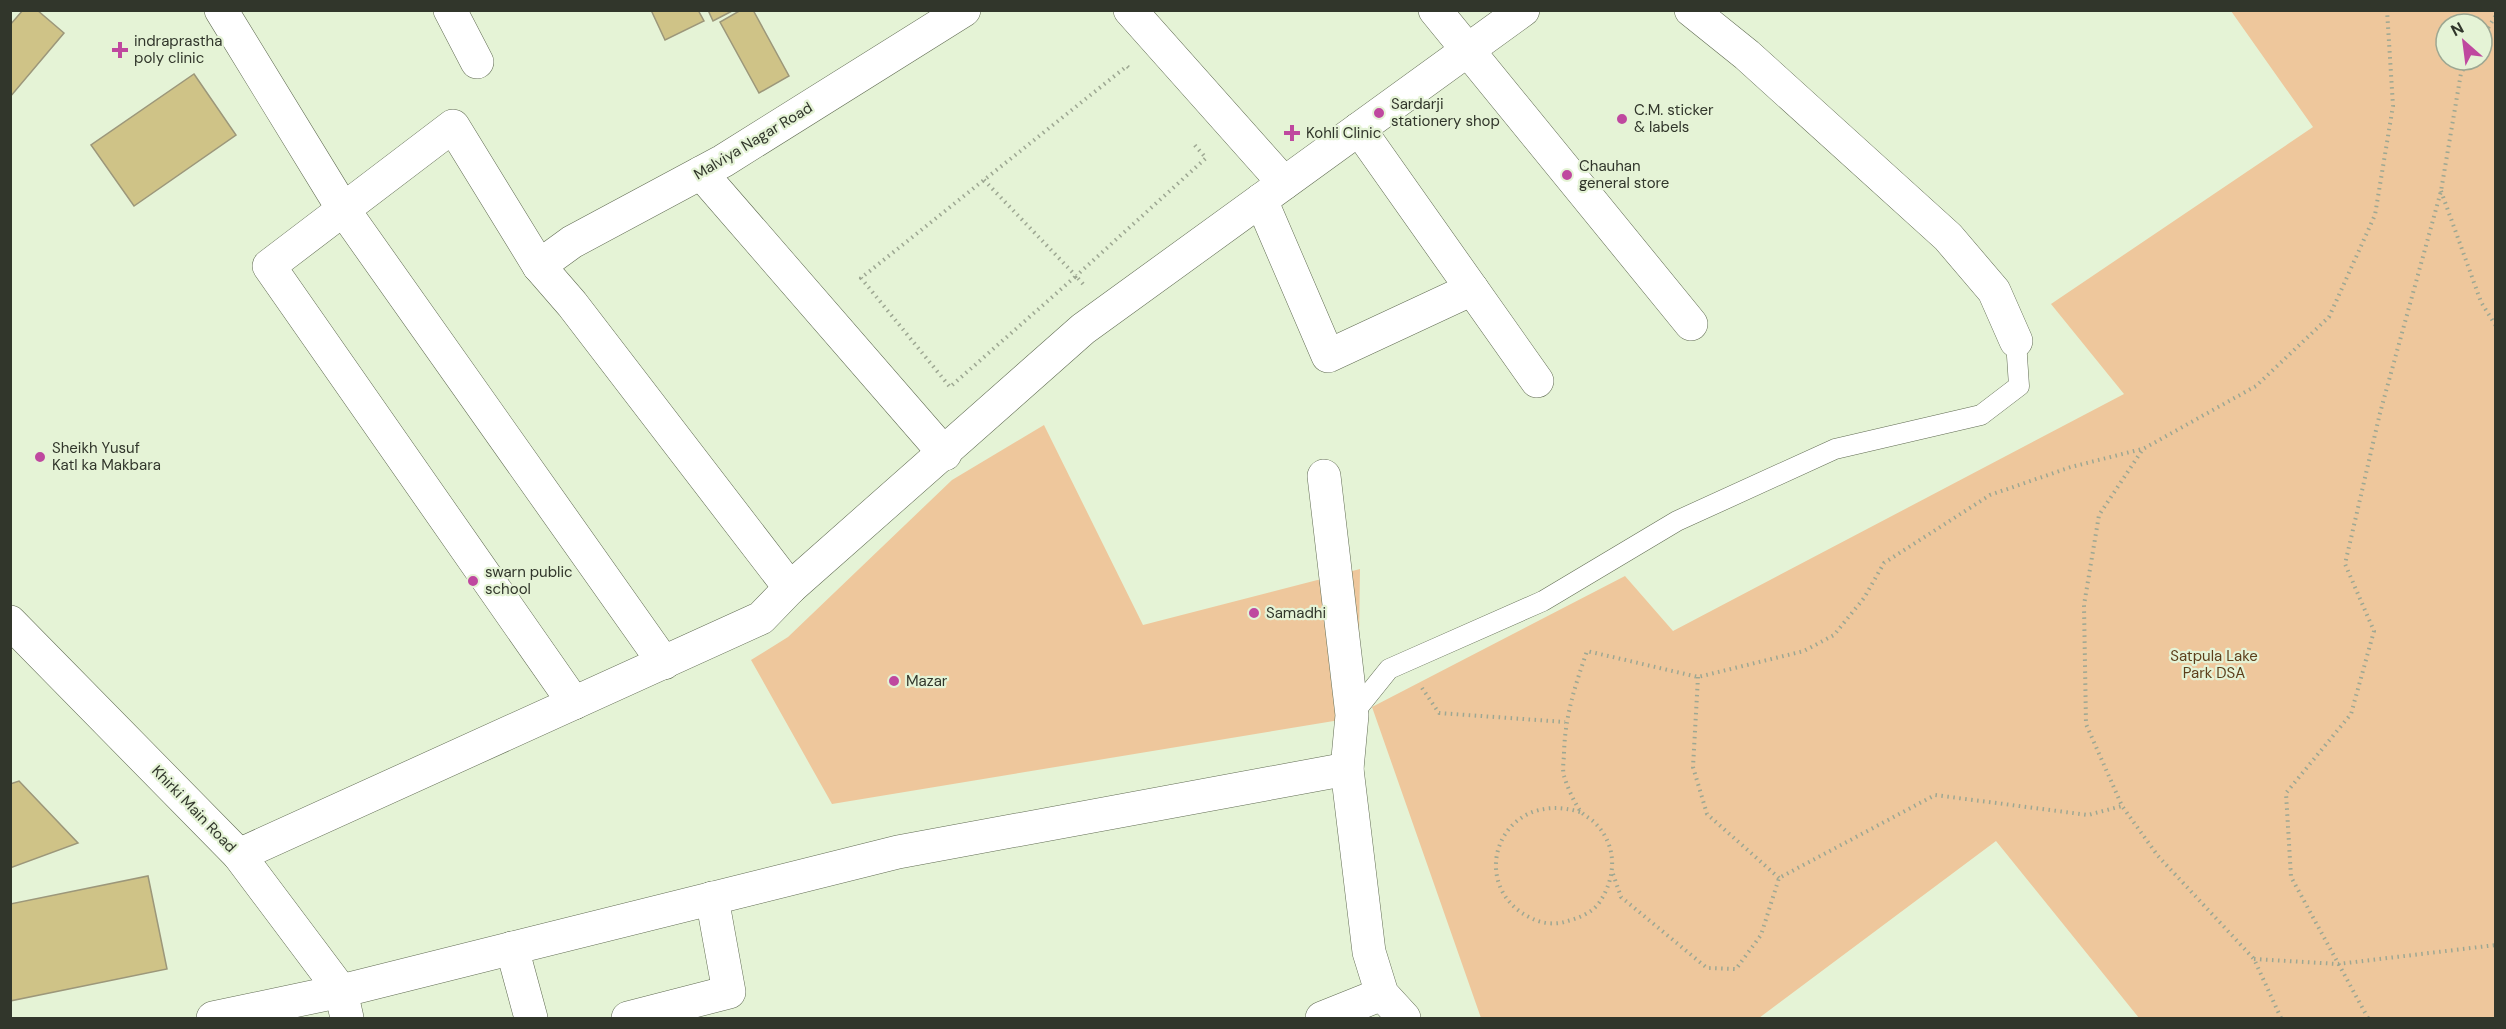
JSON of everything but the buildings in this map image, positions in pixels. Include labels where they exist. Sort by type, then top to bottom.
[{"type":"street","points":[[221,10],[343,209],[664,663]]},
{"type":"street","points":[[450,10],[477,62]]},
{"type":"street","name":"Malviya Nagar Road","points":[[539,266],[572,242],[701,173],[964,10]]},
{"type":"street","points":[[1130,10],[1272,192],[1328,356],[1472,289]]},
{"type":"street","points":[[1435,10],[1691,324]]},
{"type":"street","points":[[239,855],[761,618],[790,588],[945,454],[1083,329],[1523,10]]},
{"type":"street","points":[[1691,10],[1747,55],[1948,237],[1994,291],[2016,341]]},
{"type":"street","points":[[574,703],[269,266],[453,126],[539,266],[579,314],[790,588]]},
{"type":"street","points":[[1359,129],[1537,381]]},
{"type":"street","points":[[701,173],[945,454]]},
{"type":"street","points":[[1324,476],[1352,715],[1347,769],[1369,952],[1382,994],[1404,1018]]},
{"type":"street","name":"Khirki Main Road","points":[[10,622],[239,855],[344,1005]]},
{"type":"street","points":[[213,1018],[344,1005],[512,948],[898,852],[1347,769]]},
{"type":"street","points":[[628,1018],[729,992],[712,898]]},
{"type":"street","points":[[512,948],[531,1018]]},
{"type":"street","points":[[1322,1018],[1382,994]]},
{"type":"lane","points":[[1352,715],[1389,669],[1543,602],[1677,522],[1835,448],[1981,415],[2019,386],[2016,341]]},
{"type":"path","points":[[1580,812],[1563,774],[1565,722],[1587,651],[1698,677],[1804,651],[1834,635],[1864,598],[1884,562],[1990,495],[2071,466],[2143,449],[2256,386],[2329,317],[2375,215],[2393,106],[2387,10]]},
{"type":"path","points":[[1134,75],[1127,66],[861,278],[950,387],[1206,158],[1185,133]]},
{"type":"path","points":[[2368,1018],[2291,877],[2286,793],[2351,714],[2374,631],[2344,564],[2380,413],[2441,190],[2463,72]]},
{"type":"path","points":[[984,180],[1076,276],[1106,312]]},
{"type":"path","points":[[2441,190],[2481,302],[2496,326]]},
{"type":"path","points":[[2143,449],[2098,515],[2084,605],[2086,724],[2122,806],[2158,856],[2254,959],[2281,1018]]},
{"type":"path","points":[[1406,662],[1439,713],[1565,722]]},
{"type":"path","points":[[1698,677],[1693,767],[1707,814],[1779,878]]},
{"type":"path","points":[[1613,873],[1607,891],[1596,906],[1579,918],[1560,924],[1539,922],[1521,914],[1506,899],[1498,881],[1496,861],[1501,841],[1511,825],[1526,814],[1543,807],[1562,806],[1580,812],[1595,822],[1606,837],[1612,855],[1613,873],[1621,897],[1707,968],[1736,969],[1761,936],[1779,878],[1935,795],[2088,814],[2122,806]]},
{"type":"path","points":[[2254,959],[2338,964],[2496,945]]},
{"type":"green space","name":"Satpula Lake Park DSA","points":[[2231,11],[2495,11],[2495,1018],[2139,1018],[1996,841],[1759,1018],[1481,1018],[1372,707],[1625,576],[1673,631],[2124,394],[2051,304],[2313,127]]},
{"type":"green space","points":[[1044,425],[1143,625],[1360,569],[1358,717],[832,804],[751,660],[788,637],[952,480]]},
{"type":"place","name":"indraprastha poly clinic","points":[[120,50]]},
{"type":"place","name":"Sardarji stationery shop","points":[[1379,113]]},
{"type":"place","name":"C.M. sticker & labels","points":[[1622,119]]},
{"type":"place","name":"Kohli Clinic","points":[[1292,133]]},
{"type":"place","name":"Chauhan general store","points":[[1567,175]]},
{"type":"place","name":"Sheikh Yusuf Katl ka Makbara","points":[[40,457]]},
{"type":"place","name":"swarn public school","points":[[473,581]]},
{"type":"place","name":"Samadhi","points":[[1254,613]]},
{"type":"place","name":"Mazar","points":[[894,681]]}]
